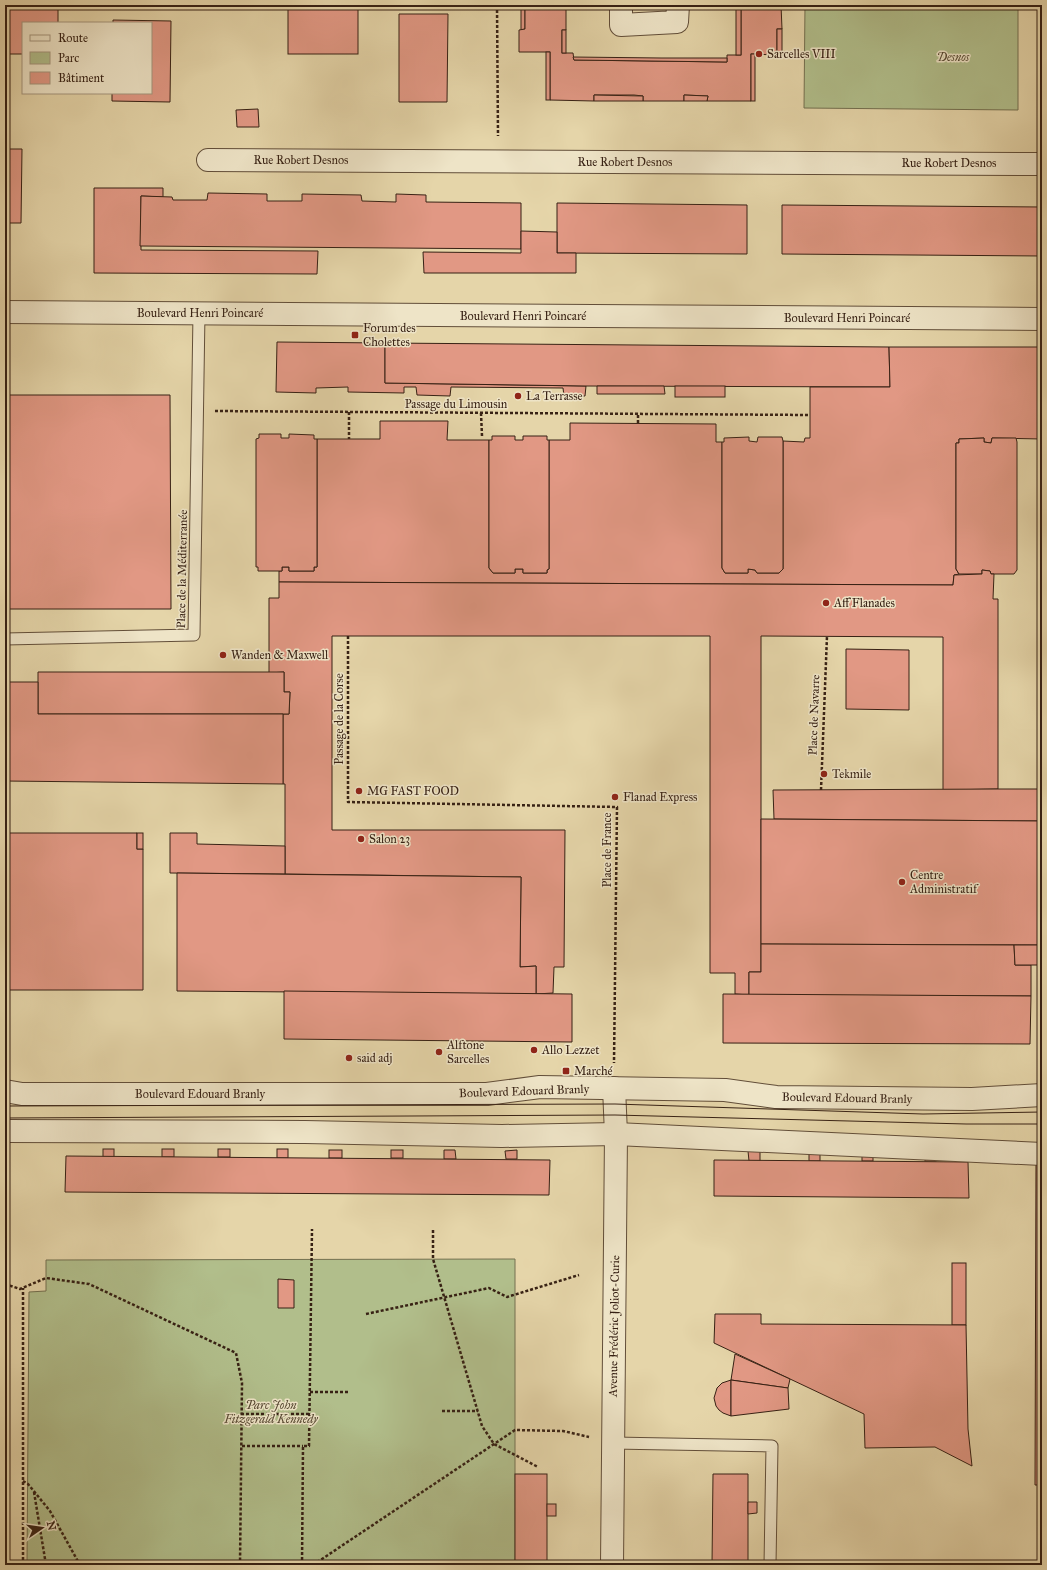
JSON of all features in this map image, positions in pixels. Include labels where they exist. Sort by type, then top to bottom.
[{"type":"street","points":[[621,5],[621,25],[677,22],[678,5]]},
{"type":"street","name":"Rue Robert Desnos","points":[[208,160],[1042,164]]},
{"type":"street","name":"Boulevard Henri Poincaré","points":[[5,312],[1042,319]]},
{"type":"street","name":"Boulevard Edouard Branly","points":[[5,1091],[22,1094],[487,1094],[540,1088],[614,1088],[725,1090],[776,1097],[972,1099],[1042,1095]]},
{"type":"street","name":"Avenue Frédéric Joliot-Curie","points":[[612,1565],[616,1134],[614,1088]]},
{"type":"street","points":[[5,1131],[305,1132],[502,1136],[616,1134],[1042,1154]]},
{"type":"lane","name":"Place de la Méditerranée","points":[[5,639],[194,636],[199,313]]},
{"type":"lane","points":[[613,1443],[772,1446],[770,1565]]},
{"type":"path","points":[[497,5],[498,161]]},
{"type":"path","name":"Passage du Limousin","points":[[197,411],[810,415]]},
{"type":"path","points":[[349,412],[349,439]]},
{"type":"path","points":[[482,413],[482,436]]},
{"type":"path","points":[[638,414],[638,424]]},
{"type":"path","name":"Passage de la Corse","points":[[348,636],[348,802]]},
{"type":"path","name":"Place de Navarre","points":[[821,790],[826,636]]},
{"type":"path","name":"Place de France","points":[[348,802],[617,807],[614,1088]]},
{"type":"path","points":[[242,1446],[309,1446],[312,1230]]},
{"type":"path","points":[[433,1230],[434,1259],[482,1426],[494,1444],[538,1467]]},
{"type":"path","points":[[366,1314],[489,1288],[507,1297],[579,1275]]},
{"type":"path","points":[[5,1284],[20,1289],[46,1278],[89,1284],[236,1353],[242,1383],[240,1565]]},
{"type":"path","points":[[23,1287],[23,1565]]},
{"type":"path","points":[[310,1392],[350,1392]]},
{"type":"path","points":[[442,1411],[478,1410]]},
{"type":"path","points":[[241,1414],[310,1414]]},
{"type":"path","points":[[313,1565],[515,1430],[563,1430],[613,1443]]},
{"type":"path","points":[[302,1565],[303,1446]]},
{"type":"path","points":[[23,1481],[28,1484],[50,1511],[80,1565]]},
{"type":"path","points":[[34,1492],[46,1565]]},
{"type":"green space","name":"Desnos","points":[[805,5],[1018,5],[1018,110],[804,108]]},
{"type":"green space","name":"Parc John Fitzgerald Kennedy","points":[[515,1259],[515,1565],[27,1565],[29,1292],[46,1291],[46,1260]]},
{"type":"building","points":[[5,5],[58,5],[58,22],[22,22],[22,54],[5,54]]},
{"type":"building","points":[[288,5],[358,5],[358,54],[288,54]]},
{"type":"building","points":[[521,5],[525,5],[525,29],[521,30]]},
{"type":"building","name":"Sarcelles VIII","points":[[525,5],[566,5],[566,30],[562,30],[562,53],[573,53],[574,60],[727,62],[727,55],[741,55],[741,5],[781,5],[782,29],[777,29],[777,55],[751,54],[751,101],[707,101],[708,96],[684,95],[684,101],[643,101],[643,96],[634,95],[594,95],[594,101],[550,100],[550,52],[519,52],[519,30],[525,29]]},
{"type":"building","points":[[736,5],[741,5],[741,55],[736,55]]},
{"type":"building","points":[[1041,5],[1042,66],[1041,67]]},
{"type":"building","points":[[399,14],[448,14],[447,102],[399,102]]},
{"type":"building","points":[[113,20],[171,21],[170,102],[112,101],[112,94],[152,94],[152,22],[113,22]]},
{"type":"building","points":[[777,29],[782,29],[782,55],[777,55]]},
{"type":"building","points":[[562,30],[566,30],[566,53],[562,53]]},
{"type":"building","points":[[546,52],[550,52],[550,100],[546,100]]},
{"type":"building","points":[[751,54],[755,54],[755,101],[751,101]]},
{"type":"building","points":[[573,57],[727,58],[727,62],[574,60]]},
{"type":"building","points":[[594,95],[643,96],[643,101],[594,101]]},
{"type":"building","points":[[684,95],[708,96],[707,101],[684,101]]},
{"type":"building","points":[[258,109],[259,127],[237,127],[236,110]]},
{"type":"building","points":[[5,149],[22,149],[21,223],[5,223]]},
{"type":"building","points":[[94,188],[163,188],[163,197],[141,196],[141,250],[318,251],[317,274],[94,273]]},
{"type":"building","points":[[208,193],[267,194],[267,201],[302,201],[302,194],[361,195],[362,201],[396,202],[396,194],[426,195],[426,202],[521,203],[521,249],[140,246],[141,196],[172,197],[173,200],[207,200]]},
{"type":"building","points":[[557,203],[747,205],[747,254],[557,253]]},
{"type":"building","points":[[782,205],[1042,207],[1042,256],[782,254]]},
{"type":"building","points":[[521,231],[557,232],[557,253],[576,253],[576,273],[424,273],[423,252],[521,253]]},
{"type":"building","points":[[277,342],[385,343],[385,383],[586,386],[585,396],[564,396],[563,388],[451,387],[450,396],[417,395],[416,387],[404,387],[404,393],[348,392],[348,387],[316,388],[316,393],[276,392]]},
{"type":"building","points":[[385,343],[889,347],[890,387],[586,386],[385,383]]},
{"type":"building","points":[[889,347],[1042,347],[1042,439],[992,438],[991,443],[984,442],[984,438],[959,439],[959,443],[956,443],[956,569],[959,574],[954,575],[953,585],[279,582],[279,571],[282,571],[282,567],[289,567],[289,571],[314,571],[314,567],[317,567],[317,439],[380,439],[380,421],[448,421],[447,440],[489,440],[489,568],[493,573],[515,573],[515,569],[523,569],[523,573],[547,573],[547,570],[549,569],[549,440],[570,440],[570,423],[716,424],[716,442],[722,442],[722,568],[725,573],[748,573],[748,569],[755,570],[757,573],[779,573],[783,569],[783,441],[804,442],[805,438],[810,438],[810,387],[890,387]]},
{"type":"building","points":[[597,386],[664,386],[665,394],[597,394]]},
{"type":"building","points":[[675,386],[725,386],[725,397],[675,397]]},
{"type":"building","points":[[5,395],[170,395],[171,609],[5,609]]},
{"type":"building","points":[[259,434],[281,434],[281,438],[289,438],[289,434],[314,435],[314,439],[317,439],[317,567],[314,567],[314,571],[289,571],[289,567],[282,567],[282,571],[258,571],[258,567],[256,567],[256,439],[259,438]]},
{"type":"building","points":[[492,436],[515,436],[515,440],[523,440],[523,436],[547,436],[547,440],[549,440],[549,569],[547,570],[547,573],[523,573],[523,569],[515,569],[515,573],[493,573],[489,568],[489,440],[492,440]]},
{"type":"building","points":[[749,437],[749,441],[757,442],[758,437],[782,437],[783,441],[783,569],[779,573],[757,573],[755,570],[748,569],[748,573],[725,573],[722,568],[722,442],[724,442],[724,438]]},
{"type":"building","points":[[984,438],[984,442],[991,443],[992,438],[1016,438],[1017,442],[1017,570],[1014,574],[991,574],[990,571],[982,570],[982,574],[959,574],[956,569],[956,443],[959,443],[959,439]]},
{"type":"building","points":[[982,570],[990,571],[991,574],[994,574],[993,599],[998,599],[998,789],[943,790],[943,637],[761,636],[761,972],[749,972],[749,995],[735,994],[735,973],[710,973],[710,636],[332,636],[332,830],[565,830],[564,967],[554,967],[553,993],[536,994],[536,966],[520,967],[521,877],[285,874],[283,714],[289,714],[290,692],[284,692],[284,672],[269,673],[269,598],[279,598],[279,582],[953,585],[954,575],[982,574]]},
{"type":"building","points":[[846,649],[909,650],[909,710],[846,709]]},
{"type":"building","points":[[38,672],[284,672],[284,692],[290,692],[289,714],[38,714]]},
{"type":"building","points":[[5,682],[38,682],[38,714],[283,714],[283,784],[5,781]]},
{"type":"building","points":[[1042,789],[1042,821],[774,819],[773,790]]},
{"type":"building","name":"Centre Administratif","points":[[761,819],[1042,821],[1042,945],[761,944]]},
{"type":"building","points":[[5,833],[137,833],[137,849],[143,849],[143,990],[5,990]]},
{"type":"building","points":[[137,833],[143,833],[143,849],[137,849]]},
{"type":"building","points":[[170,833],[197,833],[197,844],[285,846],[285,874],[170,873]]},
{"type":"building","points":[[177,873],[521,877],[520,967],[536,966],[536,994],[177,991]]},
{"type":"building","points":[[761,944],[1014,945],[1015,965],[1031,965],[1031,996],[749,995],[749,972],[761,972]]},
{"type":"building","points":[[1014,945],[1042,945],[1042,965],[1015,965]]},
{"type":"building","points":[[284,991],[572,994],[572,1042],[284,1039]]},
{"type":"building","points":[[723,994],[1031,996],[1030,1044],[723,1043]]},
{"type":"building","points":[[103,1149],[114,1149],[114,1157],[103,1157]]},
{"type":"building","points":[[162,1149],[174,1149],[174,1157],[162,1157]]},
{"type":"building","points":[[218,1149],[230,1149],[230,1157],[218,1157]]},
{"type":"building","points":[[277,1149],[288,1149],[288,1158],[277,1158]]},
{"type":"building","points":[[329,1150],[342,1150],[342,1158],[329,1158]]},
{"type":"building","points":[[391,1150],[403,1150],[403,1158],[391,1158]]},
{"type":"building","points":[[444,1150],[455,1150],[456,1159],[444,1159]]},
{"type":"building","points":[[517,1150],[517,1159],[506,1159],[505,1151]]},
{"type":"building","points":[[748,1151],[760,1151],[760,1161],[749,1161]]},
{"type":"building","points":[[809,1151],[820,1151],[820,1161],[809,1161]]},
{"type":"building","points":[[862,1151],[873,1151],[873,1161],[862,1161]]},
{"type":"building","points":[[925,1152],[936,1152],[936,1161],[925,1161]]},
{"type":"building","points":[[66,1156],[550,1160],[549,1195],[65,1192]]},
{"type":"building","points":[[714,1160],[968,1162],[969,1198],[714,1196]]},
{"type":"building","points":[[1042,1161],[1042,1485],[1035,1485],[1036,1162]]},
{"type":"building","points":[[952,1263],[966,1263],[966,1325],[952,1325]]},
{"type":"building","points":[[278,1279],[294,1280],[294,1308],[278,1308]]},
{"type":"building","points":[[715,1314],[761,1314],[761,1324],[966,1325],[968,1429],[972,1466],[935,1447],[865,1448],[864,1414],[714,1343]]},
{"type":"building","points":[[735,1354],[790,1379],[788,1388],[731,1380]]},
{"type":"building","points":[[731,1380],[731,1416],[719,1410],[716,1406],[714,1398],[717,1388],[722,1383]]},
{"type":"building","points":[[731,1380],[788,1388],[789,1409],[731,1416]]},
{"type":"building","points":[[515,1474],[547,1474],[547,1565],[515,1565]]},
{"type":"building","points":[[713,1474],[748,1474],[748,1565],[712,1565]]},
{"type":"building","points":[[748,1502],[757,1502],[757,1513],[748,1514]]},
{"type":"building","points":[[547,1504],[556,1504],[556,1516],[547,1516]]},
{"type":"tram line","points":[[5,1106],[615,1104],[923,1114],[1042,1112]]},
{"type":"tram line","points":[[5,1118],[615,1115],[966,1124],[1042,1124]]},
{"type":"place","name":"Sarcelles VIII","points":[[759,54]]},
{"type":"place","name":"Forum des Cholettes","points":[[355,335]]},
{"type":"place","name":"La Terrasse","points":[[518,396]]},
{"type":"place","name":"Aff Flanades","points":[[826,603]]},
{"type":"place","name":"Wanden & Maxwell","points":[[223,655]]},
{"type":"place","name":"Tekmile","points":[[824,774]]},
{"type":"place","name":"MG FAST FOOD","points":[[359,791]]},
{"type":"place","name":"Flanad Express","points":[[615,797]]},
{"type":"place","name":"Salon 23","points":[[361,839]]},
{"type":"place","name":"Centre Administratif","points":[[902,882]]},
{"type":"place","name":"Allo Lezzet","points":[[534,1050]]},
{"type":"place","name":"Alftone Sarcelles","points":[[439,1052]]},
{"type":"place","name":"said adj","points":[[349,1058]]},
{"type":"place","name":"Marché","points":[[566,1071]]}]
